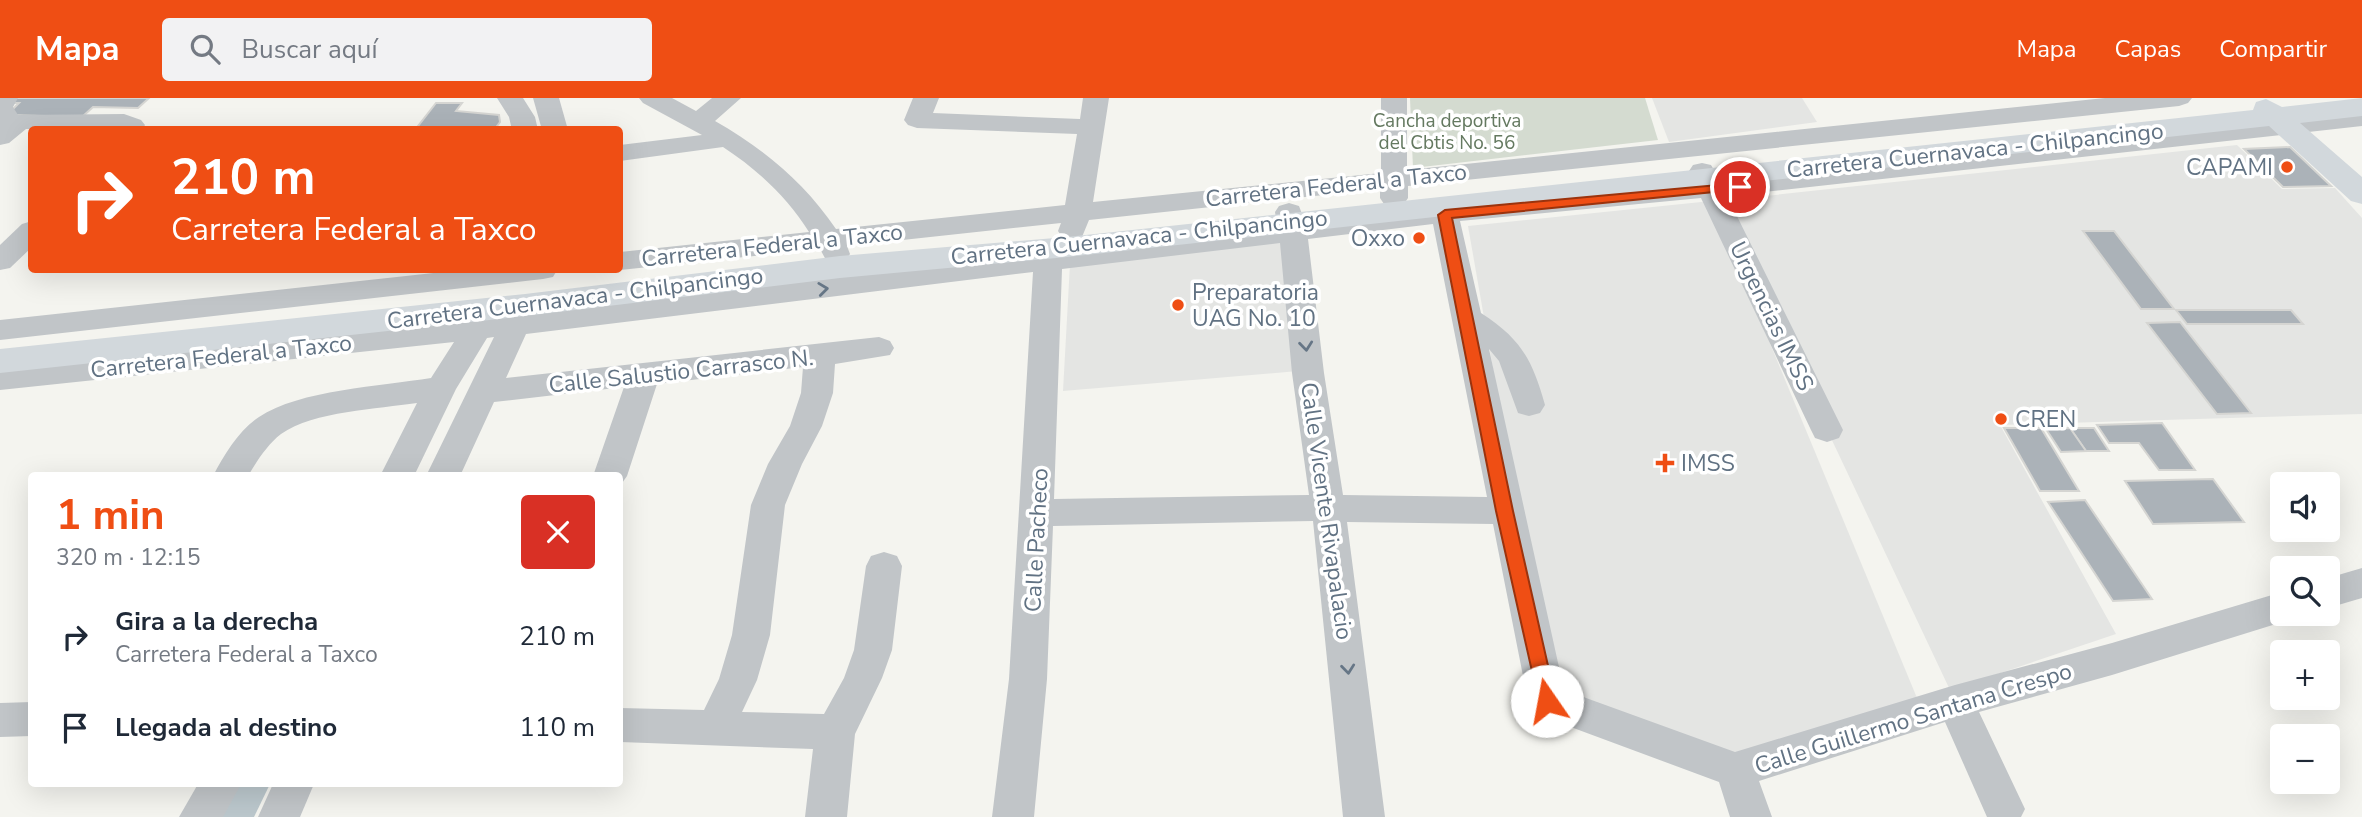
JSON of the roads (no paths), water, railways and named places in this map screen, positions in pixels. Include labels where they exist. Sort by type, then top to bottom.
[{"type":"main road","name":"Carretera Cuernavaca - Chilpancingo","points":[[2275,116],[2307,98]]},
{"type":"main road","name":"Carretera Cuernavaca - Chilpancingo","points":[[1393,201],[1509,204],[1706,177],[2014,129],[2275,116],[2362,107]]},
{"type":"main road","points":[[2275,116],[2362,194]]},
{"type":"main road","name":"Carretera Cuernavaca - Chilpancingo","points":[[0,361],[834,252],[1066,238],[1290,220],[1530,172],[1706,177]]},
{"type":"main road","name":"Carretera Cuernavaca - Chilpancingo","points":[[0,344],[514,293]]},
{"type":"street","points":[[5,98],[0,107],[7,131],[24,121],[124,122],[132,126]]},
{"type":"street","points":[[510,98],[522,117],[524,126]]},
{"type":"street","points":[[545,98],[554,126]]},
{"type":"street","points":[[652,98],[699,121],[760,158],[786,181],[808,206],[834,252]]},
{"type":"street","points":[[699,121],[727,98]]},
{"type":"street","name":"Calle Pacheco","points":[[1013,817],[1028,679],[1038,513],[1066,238],[1096,98]]},
{"type":"street","points":[[1393,201],[1394,98]]},
{"type":"street","points":[[1530,172],[1748,144],[2014,129],[2179,98]]},
{"type":"street","points":[[922,109],[1091,127]]},
{"type":"street","points":[[1706,177],[2275,116],[2362,118]]},
{"type":"street","points":[[623,153],[728,139]]},
{"type":"street","name":"Urgencias IMSS","points":[[1706,177],[1827,430]]},
{"type":"street","name":"Carretera Federal a Taxco","points":[[0,379],[514,293],[1066,238],[1393,201],[1445,215],[1509,204]]},
{"type":"street","points":[[1038,513],[1328,508],[1505,511],[1445,215]]},
{"type":"street","name":"Calle Vicente Rivapalacio","points":[[1290,220],[1328,508],[1364,817]]},
{"type":"street","points":[[0,261],[28,234]]},
{"type":"street","name":"Carretera Federal a Taxco","points":[[623,261],[834,252]]},
{"type":"street","name":"Carretera Federal a Taxco","points":[[0,330],[335,282],[410,277],[514,293]]},
{"type":"street","points":[[399,472],[441,388],[514,293]]},
{"type":"street","points":[[445,472],[483,392],[514,293]]},
{"type":"street","points":[[1465,317],[1494,336],[1511,352],[1529,405]]},
{"type":"street","name":"Calle Salustio Carrasco N.","points":[[483,392],[879,348]]},
{"type":"street","points":[[715,728],[738,680],[751,635],[768,505],[785,464],[806,426],[817,393],[820,355]]},
{"type":"street","points":[[611,472],[645,376]]},
{"type":"street","points":[[233,472],[258,436],[273,423],[302,412],[441,388]]},
{"type":"street","name":"Calle Guillermo Santana Crespo","points":[[1505,511],[1547,701],[1735,770],[1955,702],[2112,660],[2270,611]]},
{"type":"street","points":[[826,817],[841,722],[862,682],[873,648],[879,621],[880,585],[884,566]]},
{"type":"street","points":[[2340,589],[2362,583]]},
{"type":"street","points":[[1955,702],[2004,809]]},
{"type":"street","points":[[0,720],[28,719]]},
{"type":"street","points":[[623,725],[715,728],[841,722]]},
{"type":"street","points":[[1735,770],[1751,817]]},
{"type":"street","points":[[200,817],[218,787]]},
{"type":"street","points":[[279,817],[294,787]]},
{"type":"waterway","points":[[230,817],[245,787]]},
{"type":"place","name":"CAPAMI","points":[[2287,167]]},
{"type":"place","name":"Oxxo","points":[[1419,238]]},
{"type":"place","name":"Preparatoria UAG No. 10","points":[[1178,305]]},
{"type":"place","name":"CREN","points":[[2001,419]]},
{"type":"place","name":"IMSS","points":[[1665,463]]},
{"type":"park label","name":"Cancha deportiva del Cbtis No. 56","points":[[1447,131]]}]
